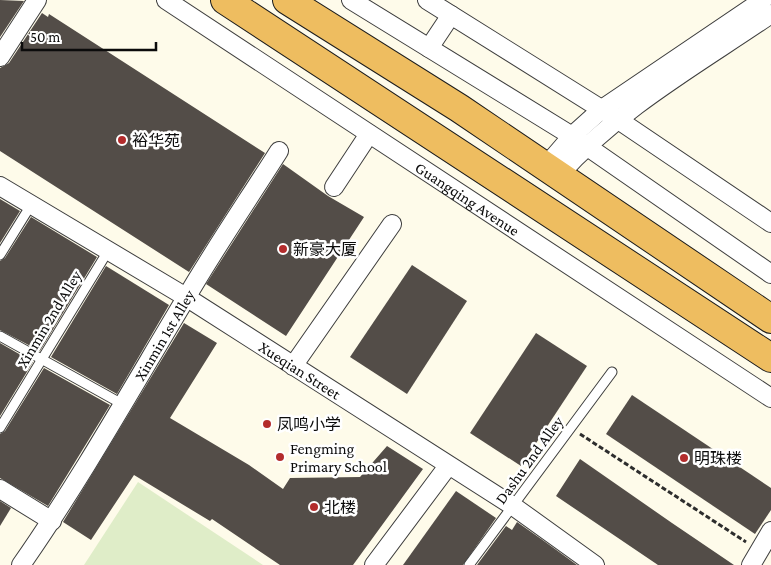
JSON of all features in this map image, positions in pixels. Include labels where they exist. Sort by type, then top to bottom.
[{"type":"highway","name":"Guangqing Avenue","points":[[225,0],[771,358]]},
{"type":"highway","points":[[287,0],[553,171],[771,319]]},
{"type":"street","points":[[0,57],[37,0]]},
{"type":"street","name":"Guangqing Avenue","points":[[166,0],[771,398]]},
{"type":"street","points":[[351,0],[578,141],[771,274]]},
{"type":"street","points":[[427,0],[610,114],[771,223]]},
{"type":"street","points":[[553,171],[578,141],[610,114],[763,0]]},
{"type":"street","points":[[610,114],[771,14]]},
{"type":"street","points":[[429,48],[451,15]]},
{"type":"street","points":[[334,187],[369,134]]},
{"type":"street","name":"Xinmin 1st Alley","points":[[21,565],[52,521],[124,405],[186,297],[279,151]]},
{"type":"street","name":"Xueqian Street","points":[[0,186],[186,297],[513,506],[590,564]]},
{"type":"street","points":[[293,366],[392,224]]},
{"type":"street","points":[[374,565],[448,466]]},
{"type":"street","points":[[0,489],[52,521]]},
{"type":"street","points":[[755,558],[771,530]]},
{"type":"lane","points":[[0,255],[31,205]]},
{"type":"lane","name":"Xinmin 2nd Alley","points":[[0,428],[108,251]]},
{"type":"lane","points":[[0,336],[124,405]]},
{"type":"lane","name":"Dashu 2nd Alley","points":[[469,565],[612,372]]},
{"type":"path","points":[[571,428],[755,558]]},
{"type":"green space","points":[[138,482],[263,565],[84,565]]},
{"type":"building","points":[[0,0],[24,1],[0,37]]},
{"type":"building","name":"裕华苑","points":[[42,13],[48,17],[49,14],[265,153],[189,272],[0,151],[0,68],[9,63]]},
{"type":"building","name":"新豪大厦","points":[[283,164],[328,196],[364,217],[286,336],[206,284]]},
{"type":"building","points":[[0,199],[20,211],[0,243]]},
{"type":"building","points":[[31,217],[97,257],[40,351],[0,330],[0,261],[5,258]]},
{"type":"building","points":[[412,265],[467,301],[407,394],[350,357]]},
{"type":"building","points":[[106,266],[169,305],[117,394],[51,357]]},
{"type":"building","points":[[184,323],[217,343],[170,418],[249,465],[283,489],[290,478],[360,477],[387,446],[423,469],[353,565],[280,565],[212,519],[210,521],[134,475],[91,540],[63,522]]},
{"type":"building","points":[[536,333],[587,366],[521,466],[470,433]]},
{"type":"building","points":[[0,343],[33,362],[0,416]]},
{"type":"building","points":[[44,368],[110,405],[48,506],[0,478],[0,434],[5,431]]},
{"type":"building","name":"明珠楼","points":[[632,395],[771,488],[771,510],[755,534],[606,434]]},
{"type":"building","points":[[580,459],[734,565],[658,565],[556,496]]},
{"type":"building","points":[[456,491],[496,518],[463,565],[403,565]]},
{"type":"building","points":[[0,501],[11,508],[0,526]]},
{"type":"building","points":[[517,522],[577,565],[477,565],[506,526],[512,530]]},
{"type":"place","name":"裕华苑","points":[[122,140]]},
{"type":"place","name":"新豪大厦","points":[[283,249]]},
{"type":"place","name":"凤鸣小学","points":[[267,424]]},
{"type":"place","name":"Fengming Primary School","points":[[280,457]]},
{"type":"place","name":"明珠楼","points":[[684,458]]},
{"type":"place","name":"北楼","points":[[314,507]]}]
